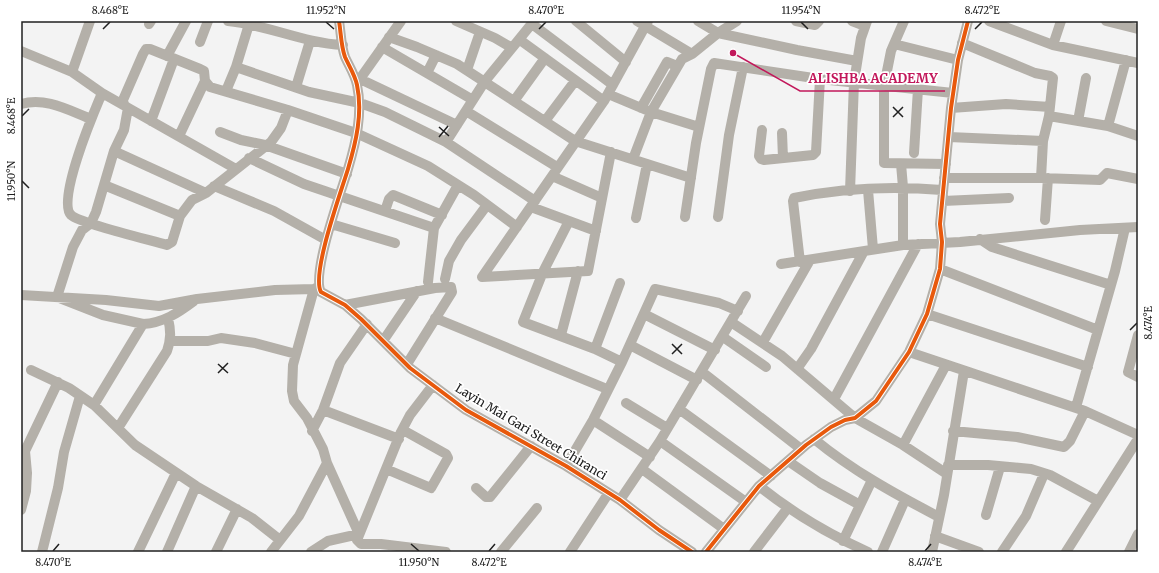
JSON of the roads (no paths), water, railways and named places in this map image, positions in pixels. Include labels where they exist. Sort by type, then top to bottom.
[{"type":"street","points":[[72,72],[90,21]]},
{"type":"street","points":[[151,121],[171,58],[186,21]]},
{"type":"street","points":[[200,42],[208,21]]},
{"type":"street","points":[[228,21],[249,22],[310,41],[343,45]]},
{"type":"street","points":[[339,21],[345,56],[359,81],[360,104],[356,133],[347,174],[326,240],[316,288],[296,354],[291,378],[294,401],[307,418],[312,431],[323,449],[327,463],[359,534]]},
{"type":"street","points":[[359,81],[401,21]]},
{"type":"street","points":[[456,21],[512,48]]},
{"type":"street","points":[[576,21],[626,62]]},
{"type":"street","points":[[698,21],[718,33],[798,50],[857,60]]},
{"type":"street","points":[[633,159],[651,112],[677,66],[684,57],[692,54],[718,33],[737,21]]},
{"type":"street","points":[[796,21],[815,25],[820,21]]},
{"type":"street","points":[[850,191],[854,82],[857,60],[866,23],[852,21]]},
{"type":"street","points":[[904,21],[891,51],[884,86],[883,160],[885,164],[946,164]]},
{"type":"street","points":[[706,552],[759,486],[814,439],[831,427],[845,420],[855,418],[876,401],[909,352],[927,314],[940,269],[942,242],[940,224],[943,201],[942,190],[951,108],[958,60],[968,21]]},
{"type":"street","points":[[989,21],[1053,44],[1138,63]]},
{"type":"street","points":[[1053,44],[1061,21]]},
{"type":"street","points":[[1106,21],[1138,29]]},
{"type":"street","points":[[226,91],[236,67],[249,22]]},
{"type":"street","points":[[446,142],[485,81],[520,40],[533,22],[608,94]]},
{"type":"street","points":[[611,152],[588,271],[544,272],[482,277],[608,94],[626,62],[644,23],[692,54]]},
{"type":"street","points":[[467,70],[480,32]]},
{"type":"street","points":[[389,37],[436,55],[467,70],[575,141],[691,178]]},
{"type":"street","points":[[520,40],[575,80],[651,112],[699,127]]},
{"type":"street","points":[[296,87],[310,41]]},
{"type":"street","points":[[962,43],[1035,73],[1050,76],[1053,81],[1050,112],[1043,141],[1045,220]]},
{"type":"street","points":[[894,44],[958,60]]},
{"type":"street","points":[[382,47],[473,100]]},
{"type":"street","points":[[128,108],[124,106],[124,100],[146,49],[204,71],[205,81],[179,136]]},
{"type":"street","points":[[21,51],[72,72],[102,93],[236,169]]},
{"type":"street","points":[[427,73],[436,55]]},
{"type":"street","points":[[514,101],[545,58]]},
{"type":"street","points":[[1108,126],[1126,60]]},
{"type":"street","points":[[641,108],[667,62],[677,66]]},
{"type":"street","points":[[685,217],[699,127],[712,66],[714,63],[820,79],[918,88],[953,93]]},
{"type":"street","points":[[236,67],[296,87],[385,112],[446,142],[533,204],[569,221],[596,231]]},
{"type":"street","points":[[718,217],[729,135],[743,67]]},
{"type":"street","points":[[1078,121],[1086,78]]},
{"type":"street","points":[[762,130],[759,156],[761,159],[810,156],[816,152],[820,79]]},
{"type":"street","points":[[545,121],[575,80]]},
{"type":"street","points":[[205,81],[210,87],[288,110],[356,133],[428,166],[458,185],[517,227]]},
{"type":"street","points":[[359,81],[457,125]]},
{"type":"street","points":[[914,153],[918,88]]},
{"type":"street","points":[[102,93],[91,119],[72,174],[68,190],[67,208],[69,214],[91,223],[167,244],[172,242],[180,216],[192,200],[206,193],[274,139],[281,128],[288,110]]},
{"type":"street","points":[[21,104],[31,101],[44,101],[91,119]]},
{"type":"street","points":[[951,108],[1006,104],[1050,112],[1078,121],[1108,126],[1138,136]]},
{"type":"street","points":[[57,297],[73,247],[82,230],[91,223],[114,151],[124,130],[128,108]]},
{"type":"street","points":[[466,111],[554,172],[602,198]]},
{"type":"street","points":[[220,132],[241,140],[265,145],[347,174]]},
{"type":"street","points":[[782,133],[783,158]]},
{"type":"street","points":[[949,137],[1043,141]]},
{"type":"street","points":[[114,151],[206,193]]},
{"type":"street","points":[[249,158],[304,184],[434,228]]},
{"type":"street","points":[[636,218],[647,164]]},
{"type":"street","points":[[902,164],[903,245]]},
{"type":"street","points":[[944,178],[1045,178],[1100,180],[1107,173],[1138,179]]},
{"type":"street","points":[[104,185],[180,216]]},
{"type":"street","points":[[428,282],[427,273],[434,228],[458,185]]},
{"type":"street","points":[[214,186],[274,211],[326,240]]},
{"type":"street","points":[[763,342],[805,261],[793,199],[850,191],[903,187],[942,190]]},
{"type":"street","points":[[797,369],[811,349],[868,250],[868,190]]},
{"type":"street","points":[[385,211],[389,198],[393,195],[442,215]]},
{"type":"street","points":[[943,201],[1009,198]]},
{"type":"street","points":[[445,279],[449,261],[461,240],[487,205]]},
{"type":"street","points":[[569,221],[544,272],[523,322],[595,349],[622,362]]},
{"type":"street","points":[[331,224],[395,243]]},
{"type":"street","points":[[780,264],[903,245],[1049,232],[1138,227]]},
{"type":"street","points":[[953,431],[1017,437],[1064,447],[1070,441],[1081,409],[1088,367],[1125,228]]},
{"type":"street","points":[[980,239],[992,247],[1111,285]]},
{"type":"street","points":[[834,399],[918,244]]},
{"type":"street","points":[[940,269],[1098,330]]},
{"type":"street","points":[[561,336],[578,271]]},
{"type":"street","points":[[595,349],[620,283]]},
{"type":"street","points":[[345,305],[417,291],[451,287],[452,292],[407,364]]},
{"type":"street","points":[[21,294],[106,300],[159,306],[197,299],[275,290],[316,288]]},
{"type":"street","name":"Layin Mai Gari Street Chiranci","points":[[316,288],[345,305],[367,324],[407,364],[466,410],[566,466],[608,494],[620,500],[659,530],[692,552]]},
{"type":"street","points":[[566,466],[593,420],[622,362],[655,289],[719,303],[738,311]]},
{"type":"street","points":[[383,341],[417,291]]},
{"type":"street","points":[[620,500],[660,441],[746,296]]},
{"type":"street","points":[[57,297],[103,315],[143,324],[156,323],[168,318],[197,299]]},
{"type":"street","points":[[644,314],[715,350]]},
{"type":"street","points":[[927,314],[1088,367]]},
{"type":"street","points":[[118,428],[167,351],[171,341],[171,330],[168,318]]},
{"type":"street","points":[[435,318],[607,390]]},
{"type":"street","points":[[731,322],[763,342],[834,399],[855,418],[948,470],[988,465],[1031,468],[1098,502]]},
{"type":"street","points":[[94,405],[143,324]]},
{"type":"street","points":[[312,431],[323,410],[340,363],[367,324]]},
{"type":"street","points":[[1138,335],[1128,372],[1138,377]]},
{"type":"street","points":[[723,337],[766,367]]},
{"type":"street","points":[[171,341],[208,341],[221,338],[255,343],[296,354]]},
{"type":"street","points":[[630,345],[699,376],[801,449]]},
{"type":"street","points":[[909,352],[1081,409],[1138,435]]},
{"type":"street","points":[[903,445],[946,365]]},
{"type":"street","points":[[32,370],[58,382],[94,405],[135,445],[196,486],[259,523],[280,540]]},
{"type":"street","points":[[932,552],[948,470],[953,431],[964,371]]},
{"type":"street","points":[[21,510],[26,491],[27,473],[25,451],[58,382]]},
{"type":"street","points":[[433,385],[410,415],[357,541],[366,548],[381,544],[446,552]]},
{"type":"street","points":[[42,552],[58,488],[64,452],[80,396]]},
{"type":"street","points":[[626,402],[667,428]]},
{"type":"street","points":[[679,409],[771,476]]},
{"type":"street","points":[[323,410],[401,435],[446,454],[448,458],[431,488],[386,469]]},
{"type":"street","points":[[593,420],[650,457]]},
{"type":"street","points":[[814,439],[838,459],[905,500],[939,517]]},
{"type":"street","points":[[1066,552],[1138,440]]},
{"type":"street","points":[[660,441],[746,502]]},
{"type":"street","points":[[476,488],[486,497],[490,497],[531,446]]},
{"type":"street","points":[[788,461],[820,483],[860,505]]},
{"type":"street","points":[[271,552],[299,516],[327,463]]},
{"type":"street","points":[[986,515],[1000,467]]},
{"type":"street","points":[[642,469],[724,529]]},
{"type":"street","points":[[138,552],[176,473]]},
{"type":"street","points":[[1002,552],[1026,516],[1044,474]]},
{"type":"street","points":[[843,541],[872,480]]},
{"type":"street","points":[[167,552],[196,486]]},
{"type":"street","points":[[759,486],[787,509],[843,541],[868,552]]},
{"type":"street","points":[[570,552],[608,494]]},
{"type":"street","points":[[882,552],[905,500]]},
{"type":"street","points":[[501,552],[537,508]]},
{"type":"street","points":[[216,552],[237,509]]},
{"type":"street","points":[[754,552],[787,509]]},
{"type":"street","points":[[311,552],[328,541],[359,534]]},
{"type":"street","points":[[1129,552],[1138,534]]},
{"type":"street","points":[[935,536],[979,552]]},
{"type":"street","points":[[381,544],[388,552]]},
{"type":"place","name":"ALISHBA ACADEMY","points":[[733,53]]}]
